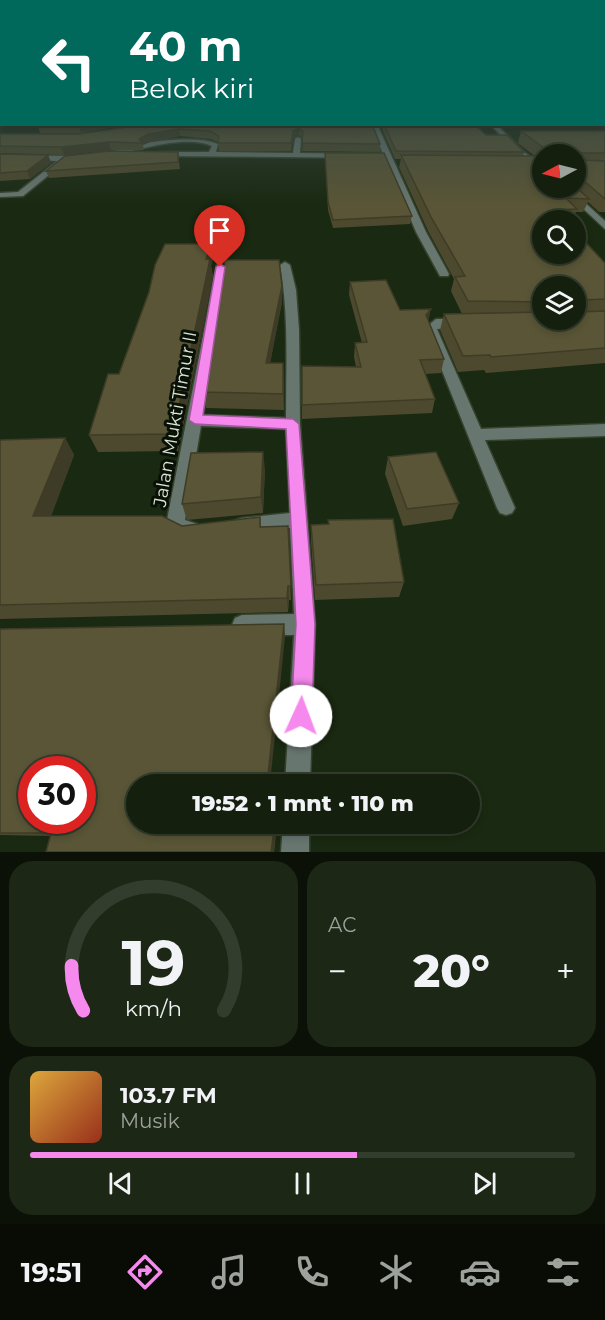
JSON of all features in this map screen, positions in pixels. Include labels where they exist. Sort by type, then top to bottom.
[{"type":"street","points":[[375,126],[421,232],[444,274]]},
{"type":"street","points":[[495,126],[532,163]]},
{"type":"street","points":[[296,156],[298,139]]},
{"type":"street","points":[[111,154],[201,140],[212,141],[216,145],[212,154]]},
{"type":"street","points":[[99,155],[296,156],[388,160],[402,163]]},
{"type":"street","points":[[0,157],[64,159],[87,157]]},
{"type":"street","points":[[0,195],[20,194],[64,159]]},
{"type":"street","points":[[521,164],[532,164]]},
{"type":"street","points":[[576,198],[605,226]]},
{"type":"street","points":[[285,264],[290,290],[293,330],[293,424],[305,624],[298,774]]},
{"type":"street","name":"Jalan Mukti Timur II","points":[[209,529],[187,531],[175,525],[220,267]]},
{"type":"street","points":[[470,322],[436,323],[431,328],[506,508]]},
{"type":"street","points":[[195,420],[293,424]]},
{"type":"street","points":[[476,435],[605,430]]},
{"type":"street","points":[[232,527],[298,520]]},
{"type":"street","points":[[223,626],[305,624]]},
{"type":"street","points":[[295,852],[296,834]]},
{"type":"building","points":[[135,126],[373,126],[380,144],[302,143],[303,132],[299,128],[293,131],[291,143],[218,143],[219,136],[210,131],[179,129],[148,134],[139,139],[142,143],[109,142],[61,147],[0,146],[0,134],[79,134]]},
{"type":"building","points":[[385,126],[476,126],[486,135],[507,135],[524,152],[396,151]]},
{"type":"building","points":[[521,131],[605,131],[605,153],[586,153],[586,144],[539,144]]},
{"type":"building","points":[[109,151],[178,152],[178,162],[46,171],[65,156]]},
{"type":"building","points":[[325,153],[384,153],[412,216],[333,220],[328,202]]},
{"type":"building","points":[[0,154],[48,155],[27,171],[0,173]]},
{"type":"building","points":[[401,155],[532,156],[532,198],[566,198],[577,209],[532,210],[532,264],[586,264],[586,243],[605,263],[605,299],[586,300],[586,276],[532,276],[532,302],[468,301],[455,277],[465,276],[431,217]]},
{"type":"building","points":[[586,160],[605,161],[605,199],[586,183]]},
{"type":"building","points":[[165,244],[211,244],[206,259],[210,259],[173,434],[89,435],[108,374],[119,374],[149,292],[155,265]]},
{"type":"building","points":[[225,260],[279,260],[282,286],[266,363],[283,363],[283,394],[203,392]]},
{"type":"building","points":[[386,280],[400,310],[431,309],[426,315],[444,359],[420,360],[435,399],[302,405],[302,366],[361,367],[355,343],[367,342],[350,282]]},
{"type":"building","points":[[605,311],[605,348],[491,357],[490,355],[463,356],[444,314],[532,312],[532,330],[586,330],[586,312]]},
{"type":"building","points":[[65,438],[33,516],[162,516],[182,526],[260,517],[260,527],[288,526],[291,586],[288,586],[287,598],[0,605],[0,440]]},
{"type":"building","points":[[263,452],[261,497],[182,504],[191,453]]},
{"type":"building","points":[[436,452],[459,503],[407,509],[388,457]]},
{"type":"building","points":[[393,519],[404,582],[316,585],[311,525],[329,524],[328,520]]},
{"type":"building","points":[[284,624],[268,774],[126,774],[126,834],[274,834],[271,852],[46,852],[51,834],[96,834],[96,756],[18,756],[18,833],[0,833],[0,629]]},
{"type":"route","points":[[220,267],[195,420],[293,424],[305,624],[301,716]]}]
